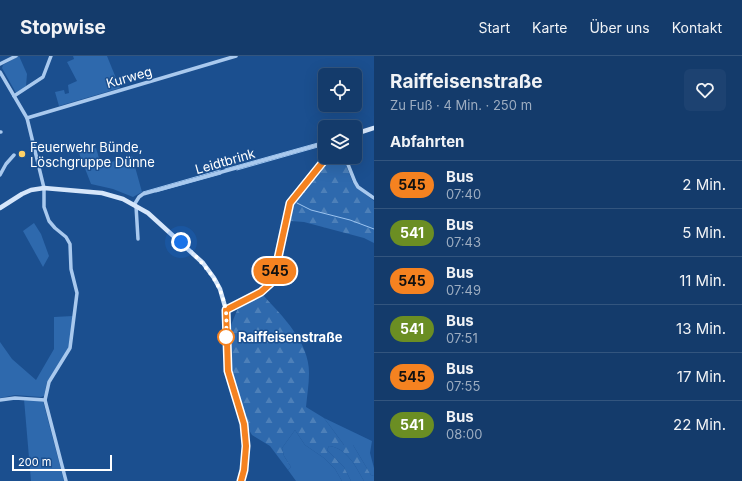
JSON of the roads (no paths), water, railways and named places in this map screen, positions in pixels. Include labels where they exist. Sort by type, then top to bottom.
[{"type":"street","points":[[0,64],[16,56]]},
{"type":"street","points":[[14,96],[43,78],[51,56]]},
{"type":"street","name":"Kurweg","points":[[27,118],[236,56]]},
{"type":"street","points":[[0,72],[27,118],[44,188],[44,207],[49,221],[66,237],[70,244],[71,269],[77,293],[70,348],[49,382],[45,400],[66,481]]},
{"type":"street","points":[[362,132],[374,128]]},
{"type":"street","name":"Leidtbrink","points":[[135,205],[139,197],[143,194],[318,145]]},
{"type":"street","points":[[0,175],[6,164],[14,155]]},
{"type":"street","points":[[226,310],[261,292],[271,283],[275,272],[290,203],[321,164]]},
{"type":"street","points":[[348,164],[358,187],[374,198]]},
{"type":"street","points":[[0,208],[31,190],[44,188],[102,192],[135,205],[160,223],[209,271],[220,289],[226,310],[228,371],[244,424],[246,446],[244,470],[241,481]]},
{"type":"street","points":[[135,205],[138,239]]},
{"type":"street","points":[[0,400],[16,398],[45,400]]},
{"type":"waterway","points":[[225,169],[318,143]]},
{"type":"waterway","points":[[237,170],[318,147]]},
{"type":"waterway","points":[[143,192],[220,170]]},
{"type":"waterway","points":[[156,192],[221,174]]},
{"type":"waterway","points":[[297,203],[311,210],[350,220],[374,229]]},
{"type":"place","name":"Feuerwehr Bünde, Löschgruppe Dünne","points":[[22,154]]},
{"type":"place","name":"Raiffeisenstraße","points":[[226,337]]}]
